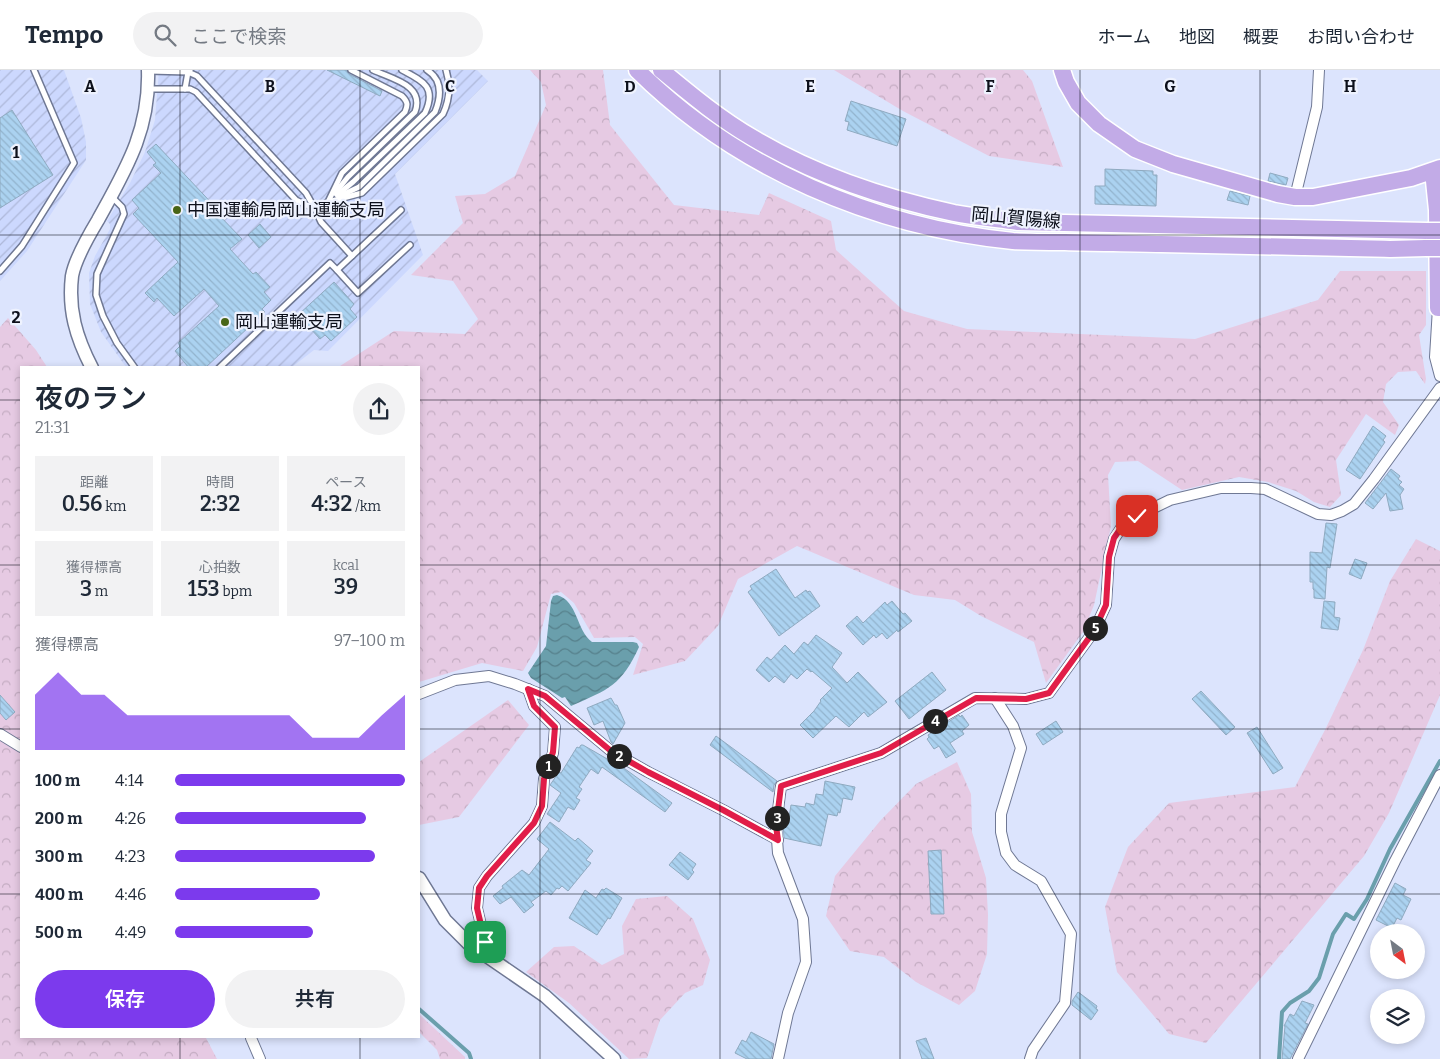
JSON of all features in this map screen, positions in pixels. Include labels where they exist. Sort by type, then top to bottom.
[{"type":"main road","name":"岡山賀陽線","points":[[638,70],[687,115],[744,152],[786,176],[831,196],[886,216],[952,232],[1015,241],[1390,249],[1433,248]]},
{"type":"main road","name":"岡山賀陽線","points":[[661,70],[698,100],[751,137],[792,160],[832,178],[891,198],[956,213],[1018,222],[1398,230],[1433,227]]},
{"type":"main road","points":[[1062,70],[1078,104],[1099,124],[1134,149],[1173,164],[1278,194],[1295,197],[1313,196],[1411,178],[1436,170],[1439,308]]},
{"type":"street","points":[[91,366],[72,319],[72,274],[94,226],[129,161],[140,134],[148,89],[148,70]]},
{"type":"street","points":[[1295,197],[1318,107],[1319,70]]},
{"type":"street","points":[[1439,308],[1435,357],[1440,376]]},
{"type":"street","points":[[778,1059],[788,1013],[806,962],[803,919],[778,853],[776,826],[781,786],[881,753],[976,698],[1026,699],[1049,693],[1094,631],[1106,605],[1109,557],[1114,538],[1123,525],[1170,500],[1227,488],[1265,490],[1318,514],[1331,515],[1342,511],[1354,504],[1374,479],[1440,388]]},
{"type":"street","points":[[420,694],[455,680],[489,676],[528,689],[545,696],[611,751],[778,840]]},
{"type":"street","points":[[482,954],[485,942],[477,908],[479,888],[487,876],[534,823],[542,806],[544,779],[553,752],[555,727],[534,706],[528,689]]},
{"type":"street","points":[[995,698],[1013,726],[1021,748],[1001,814],[1006,852],[1015,864],[1042,881],[1071,934],[1065,1003],[1033,1050],[1030,1059]]},
{"type":"street","points":[[0,734],[20,746]]},
{"type":"street","points":[[1298,1059],[1394,861],[1440,775]]},
{"type":"street","points":[[420,880],[445,920],[468,943],[545,996],[614,1059]]},
{"type":"street","points":[[250,1038],[260,1059]]},
{"type":"lane","points":[[0,271],[22,246],[74,163],[34,70]]},
{"type":"lane","points":[[148,70],[189,71],[198,76],[306,193],[321,222],[352,256]]},
{"type":"lane","points":[[328,202],[342,173],[405,112],[408,106],[407,101],[402,96],[351,70]]},
{"type":"lane","points":[[328,202],[348,177],[415,112],[418,104],[414,92],[408,86],[374,70]]},
{"type":"lane","points":[[328,202],[353,182],[425,113],[429,104],[430,94],[427,87],[421,80],[402,70]]},
{"type":"lane","points":[[315,209],[359,187],[435,112],[440,89],[436,80],[427,70]]},
{"type":"lane","points":[[328,202],[362,193],[442,114],[448,103],[450,90],[446,70]]},
{"type":"lane","points":[[185,89],[189,71]]},
{"type":"lane","points":[[148,89],[190,89],[196,92],[296,200],[315,209]]},
{"type":"lane","points":[[111,196],[122,207],[124,214],[97,274],[96,295],[103,316],[117,343],[134,366]]},
{"type":"lane","points":[[337,270],[401,210]]},
{"type":"lane","points":[[222,366],[330,262],[358,293],[410,245]]},
{"type":"shaded area","points":[[0,70],[64,70],[81,118],[86,142],[86,160],[27,251],[0,281]]},
{"type":"shaded area","points":[[159,70],[477,70],[488,81],[395,174],[423,255],[328,351],[314,350],[293,366],[125,366],[101,332],[90,304],[89,273],[95,256],[110,229],[110,224],[107,221],[130,183],[145,152],[155,120]]},
{"type":"green space","points":[[530,70],[603,70],[610,125],[674,205],[759,215],[769,193],[831,221],[836,250],[904,311],[967,329],[1195,339],[1318,300],[1340,271],[1426,271],[1426,325],[1419,335],[1426,379],[1425,384],[1416,371],[1398,372],[1386,384],[1383,402],[1399,425],[1395,435],[1366,414],[1336,460],[1341,495],[1330,507],[1314,502],[1296,491],[1268,482],[1239,477],[1182,490],[1138,461],[1115,462],[1108,475],[1111,526],[1094,605],[1083,632],[1046,683],[1034,642],[981,616],[955,600],[914,595],[797,546],[738,579],[718,626],[685,661],[633,675],[643,644],[635,637],[594,638],[574,603],[561,592],[551,594],[537,647],[523,671],[482,663],[420,682],[420,366],[340,366],[394,331],[465,334],[478,319],[453,281],[411,275],[463,223],[455,196],[485,194],[515,176],[546,105],[541,82]]},
{"type":"green space","points":[[834,70],[1023,70],[1032,81],[1063,167],[989,156],[903,111]]},
{"type":"green space","points":[[8,318],[36,350],[46,366],[20,366],[20,1038],[206,1038],[217,1059],[0,1059],[0,327]]},
{"type":"green space","points":[[1416,539],[1440,551],[1440,695],[1389,813],[1364,856],[1206,1043],[1169,1034],[1117,972],[1105,907],[1128,847],[1169,803],[1295,787],[1326,728],[1363,650],[1390,581]]},
{"type":"green space","points":[[508,700],[529,725],[459,817],[420,825],[420,761]]},
{"type":"green space","points":[[957,762],[971,794],[972,832],[986,878],[988,915],[987,954],[975,991],[959,1005],[916,982],[884,957],[850,951],[826,916],[835,876],[880,821],[916,784]]},
{"type":"green space","points":[[667,896],[693,919],[710,960],[703,985],[685,993],[660,1020],[647,1058],[629,1059],[569,1003],[526,972],[554,947],[574,946],[602,965],[624,954],[622,926],[636,899]]},
{"type":"green space","points":[[420,1015],[465,1059],[440,1059],[437,1050],[420,1033]]},
{"type":"water","points":[[557,595],[569,603],[587,637],[592,642],[633,642],[637,643],[639,647],[626,670],[612,685],[571,706],[565,697],[562,698],[531,678],[528,673],[546,646],[551,601],[553,596]]},
{"type":"building","points":[[327,70],[347,70],[349,74],[382,91],[380,96]]},
{"type":"building","points":[[851,101],[906,119],[897,146],[847,130],[849,122],[845,121]]},
{"type":"building","points":[[12,110],[53,175],[0,208],[0,118]]},
{"type":"building","points":[[156,144],[219,211],[217,213],[242,239],[230,249],[253,274],[256,272],[270,287],[264,292],[271,300],[262,309],[265,312],[207,366],[187,366],[175,351],[180,346],[178,343],[219,306],[204,289],[174,316],[157,298],[154,302],[145,293],[178,262],[133,214],[139,208],[132,200],[161,173],[153,165],[156,163],[147,152]]},
{"type":"building","points":[[1105,169],[1153,171],[1153,175],[1157,175],[1156,206],[1095,204],[1095,186],[1105,186]]},
{"type":"building","points":[[1270,173],[1288,178],[1286,185],[1268,181]]},
{"type":"building","points":[[1230,191],[1250,196],[1248,205],[1227,200]]},
{"type":"building","points":[[260,224],[271,237],[259,248],[248,235]]},
{"type":"building","points":[[334,282],[354,304],[350,309],[357,317],[331,341],[325,335],[320,339],[298,315]]},
{"type":"building","points":[[1373,426],[1386,436],[1383,440],[1385,442],[1360,479],[1346,470]]},
{"type":"building","points":[[1391,469],[1400,476],[1398,479],[1402,482],[1399,485],[1404,489],[1400,495],[1403,509],[1390,511],[1386,493],[1373,509],[1365,503]]},
{"type":"building","points":[[1326,523],[1337,524],[1330,568],[1327,567],[1325,599],[1314,598],[1313,582],[1310,582],[1310,552],[1322,553]]},
{"type":"building","points":[[1355,559],[1367,563],[1361,579],[1349,574]]},
{"type":"building","points":[[776,569],[795,598],[806,590],[807,592],[810,591],[820,606],[779,636],[748,592],[752,589],[750,586]]},
{"type":"building","points":[[892,601],[912,621],[887,639],[882,633],[876,638],[874,635],[863,645],[846,626],[857,616],[863,623],[885,602],[887,605]]},
{"type":"building","points":[[1324,601],[1335,602],[1334,617],[1340,618],[1338,630],[1321,628]]},
{"type":"building","points":[[816,635],[842,653],[832,667],[847,683],[858,672],[887,702],[868,717],[864,712],[849,727],[836,716],[813,738],[800,725],[832,688],[807,669],[797,679],[791,674],[784,683],[775,676],[769,682],[756,670],[767,657],[771,660],[785,645],[794,654],[804,642],[808,645]]},
{"type":"building","points":[[932,672],[946,690],[909,719],[895,701]]},
{"type":"building","points":[[1201,691],[1235,727],[1226,735],[1192,699]]},
{"type":"building","points":[[0,695],[15,712],[6,720],[0,713]]},
{"type":"building","points":[[611,698],[615,705],[617,705],[625,723],[613,744],[603,721],[594,725],[587,708]]},
{"type":"building","points":[[959,715],[960,717],[962,715],[969,725],[962,731],[964,734],[950,743],[956,752],[946,758],[939,746],[934,749],[927,739],[928,735]]},
{"type":"building","points":[[1056,721],[1063,732],[1043,745],[1036,734]]},
{"type":"building","points":[[1257,727],[1283,768],[1273,774],[1247,733]]},
{"type":"building","points":[[716,736],[777,781],[773,792],[710,745]]},
{"type":"building","points":[[581,745],[609,760],[607,757],[610,758],[672,803],[665,812],[602,767],[598,774],[591,769],[579,787],[582,789],[576,798],[580,800],[574,810],[568,807],[559,822],[547,814],[561,793],[550,785],[559,772],[561,773],[577,747],[579,748]]},
{"type":"building","points":[[825,781],[855,787],[852,800],[843,798],[840,813],[838,812],[837,816],[828,814],[821,846],[784,838],[783,823],[784,821],[788,823],[791,805],[805,807],[806,803],[814,805],[816,794],[823,795]]},
{"type":"building","points":[[550,822],[575,841],[578,838],[593,851],[586,860],[591,863],[568,891],[562,886],[559,889],[557,888],[551,895],[546,891],[531,902],[534,905],[524,913],[511,897],[500,904],[493,896],[522,870],[529,875],[549,849],[537,839]]},
{"type":"building","points":[[941,850],[944,914],[931,914],[928,851]]},
{"type":"building","points":[[680,852],[696,864],[692,870],[694,872],[688,880],[669,865]]},
{"type":"building","points":[[1395,883],[1406,889],[1403,895],[1411,899],[1401,920],[1397,918],[1394,924],[1384,924],[1376,920]]},
{"type":"building","points":[[606,888],[622,898],[610,919],[608,918],[597,935],[569,918],[585,890],[596,898],[602,889]]},
{"type":"building","points":[[1078,992],[1097,1006],[1096,1009],[1098,1010],[1091,1020],[1072,1005],[1072,1001]]},
{"type":"building","points":[[1302,1001],[1314,1005],[1305,1023],[1308,1024],[1290,1059],[1282,1059],[1284,1026],[1290,1014],[1294,1016]]},
{"type":"building","points":[[751,1032],[774,1044],[771,1059],[747,1059],[735,1053],[742,1040],[746,1042]]},
{"type":"building","points":[[926,1038],[934,1059],[922,1059],[916,1041]]},
{"type":"waterway","points":[[1279,1059],[1282,1012],[1290,1003],[1309,991],[1319,978],[1333,934],[1346,914],[1354,919],[1367,899],[1390,849],[1440,761]]},
{"type":"waterway","points":[[420,1010],[469,1053],[471,1059]]},
{"type":"place","name":"中国運輸局岡山運輸支局","points":[[177,210]]},
{"type":"place","name":"岡山運輸支局","points":[[225,322]]},
{"type":"route","points":[[485,942],[477,908],[479,888],[487,876],[534,823],[542,806],[544,779],[553,752],[555,727],[534,706],[528,689],[545,696],[611,751],[778,840],[776,826],[781,786],[881,753],[976,698],[1026,699],[1049,693],[1094,631],[1106,605],[1106,580],[1114,538],[1123,525],[1137,516]]}]
